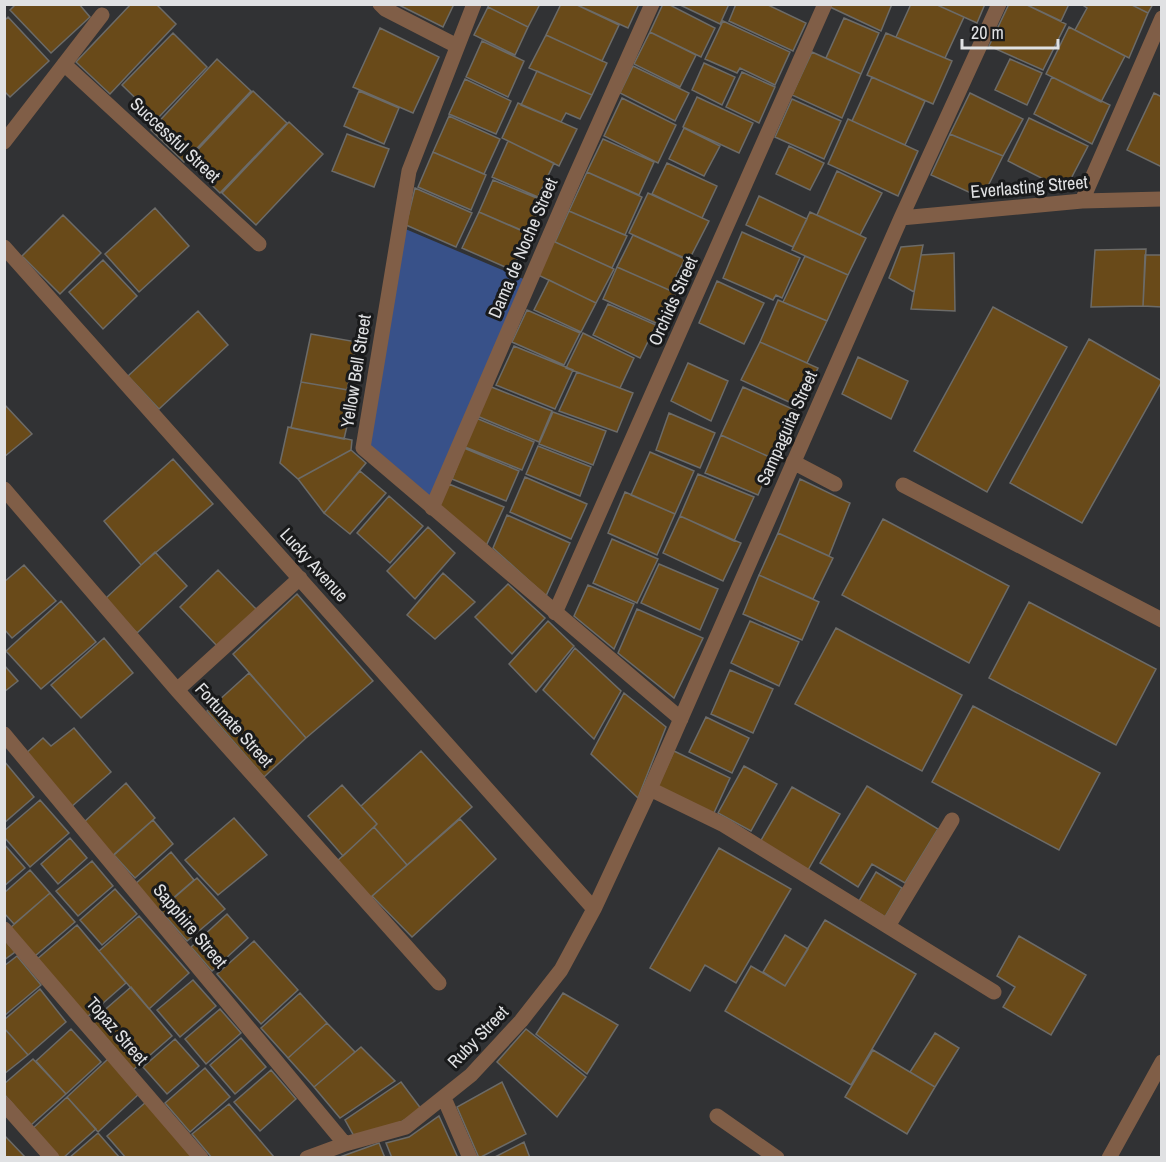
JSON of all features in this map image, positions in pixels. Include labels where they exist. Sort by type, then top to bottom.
[{"type":"street","name":"Yellow Bell Street","points":[[474,4],[409,171],[363,448],[555,614],[681,719]]},
{"type":"street","name":"Dama de Noche Street","points":[[432,508],[573,179],[652,4]]},
{"type":"street","name":"Orchids Street","points":[[555,614],[825,4]]},
{"type":"street","name":"Sampaguita Street","points":[[612,868],[650,789],[901,218],[999,4]]},
{"type":"street","points":[[383,7],[458,46]]},
{"type":"street","points":[[4,142],[102,15]]},
{"type":"street","points":[[1082,201],[1161,18]]},
{"type":"street","name":"Successful Street","points":[[64,64],[259,244]]},
{"type":"street","name":"Everlasting Street","points":[[901,218],[1082,201],[1161,199]]},
{"type":"street","name":"Lucky Avenue","points":[[4,247],[594,909]]},
{"type":"street","points":[[793,462],[835,484]]},
{"type":"street","points":[[903,484],[1161,620]]},
{"type":"street","name":"Fortunate Street","points":[[4,489],[177,690],[439,982]]},
{"type":"street","points":[[177,690],[300,578]]},
{"type":"street","name":"Sapphire Street","points":[[4,734],[345,1144]]},
{"type":"street","points":[[650,789],[724,825],[994,992]]},
{"type":"street","points":[[888,926],[952,820]]},
{"type":"street","name":"Ruby Street","points":[[307,1158],[345,1144],[406,1127],[471,1075],[521,1021],[561,970],[594,909],[612,868]]},
{"type":"street","name":"Topaz Street","points":[[4,929],[201,1158]]},
{"type":"street","points":[[1109,1158],[1161,1062]]},
{"type":"street","points":[[444,1098],[470,1158]]},
{"type":"street","points":[[4,1104],[52,1158]]},
{"type":"street","points":[[717,1116],[777,1158]]},
{"type":"shaded area","points":[[403,228],[526,280],[430,503],[367,447]]},
{"type":"building","points":[[16,4],[79,4],[90,17],[51,53],[10,10]]},
{"type":"building","points":[[131,4],[156,4],[176,24],[110,94],[76,62]]},
{"type":"building","points":[[397,4],[454,4],[443,27]]},
{"type":"building","points":[[489,4],[540,4],[528,27],[488,7]]},
{"type":"building","points":[[561,4],[575,4],[619,25],[602,61],[546,35]]},
{"type":"building","points":[[575,4],[639,4],[628,28]]},
{"type":"building","points":[[663,4],[668,4],[715,28],[701,57],[650,32]]},
{"type":"building","points":[[678,4],[729,4],[720,24]]},
{"type":"building","points":[[736,4],[766,4],[806,23],[793,51],[729,21]]},
{"type":"building","points":[[831,4],[892,4],[881,31],[830,7]]},
{"type":"building","points":[[911,4],[935,4],[964,17],[945,58],[896,37]]},
{"type":"building","points":[[935,4],[985,4],[977,23]]},
{"type":"building","points":[[1009,4],[1025,4],[1066,24],[1043,70],[989,46]]},
{"type":"building","points":[[1025,4],[1069,4],[1061,21]]},
{"type":"building","points":[[1081,4],[1130,4],[1148,13],[1129,58],[1075,30],[1087,8]]},
{"type":"building","points":[[1130,4],[1153,4],[1148,13]]},
{"type":"building","points":[[488,7],[528,27],[515,55],[474,35]]},
{"type":"building","points":[[8,17],[49,61],[10,97],[4,91],[4,21]]},
{"type":"building","points":[[844,18],[879,33],[861,74],[826,58]]},
{"type":"building","points":[[723,21],[790,52],[775,85],[740,68],[737,73],[705,59]]},
{"type":"building","points":[[1069,27],[1125,56],[1101,102],[1046,74]]},
{"type":"building","points":[[380,28],[439,57],[413,113],[353,87]]},
{"type":"building","points":[[650,32],[696,55],[680,87],[634,64]]},
{"type":"building","points":[[173,33],[207,67],[157,119],[122,85]]},
{"type":"building","points":[[886,33],[952,61],[933,104],[867,75]]},
{"type":"building","points":[[546,35],[607,63],[592,95],[529,68]]},
{"type":"building","points":[[482,41],[524,61],[508,97],[466,77]]},
{"type":"building","points":[[812,52],[861,74],[842,118],[792,95]]},
{"type":"building","points":[[217,59],[251,91],[184,162],[151,130]]},
{"type":"building","points":[[1010,59],[1042,73],[1027,105],[995,90]]},
{"type":"building","points":[[704,63],[735,77],[722,105],[692,90]]},
{"type":"building","points":[[633,66],[689,93],[675,121],[620,93]]},
{"type":"building","points":[[537,71],[592,95],[580,119],[566,113],[561,122],[521,105]]},
{"type":"building","points":[[742,72],[775,87],[759,123],[726,107]]},
{"type":"building","points":[[872,77],[925,101],[905,145],[852,121]]},
{"type":"building","points":[[1052,77],[1110,105],[1092,144],[1034,114]]},
{"type":"building","points":[[465,79],[511,101],[496,134],[449,114]]},
{"type":"building","points":[[253,91],[287,123],[220,193],[187,161]]},
{"type":"building","points":[[359,91],[399,108],[384,144],[344,126]]},
{"type":"building","points":[[970,93],[1023,119],[1003,156],[950,134]]},
{"type":"building","points":[[1154,93],[1162,97],[1162,167],[1127,150]]},
{"type":"building","points":[[697,97],[753,123],[739,153],[683,127]]},
{"type":"building","points":[[622,98],[676,125],[658,163],[604,136]]},
{"type":"building","points":[[792,99],[841,121],[824,159],[775,137]]},
{"type":"building","points":[[518,103],[577,129],[559,166],[502,138]]},
{"type":"building","points":[[449,116],[500,139],[484,174],[433,152]]},
{"type":"building","points":[[1029,118],[1088,146],[1065,190],[1008,161]]},
{"type":"building","points":[[848,119],[918,151],[898,196],[828,164]]},
{"type":"building","points":[[289,122],[323,154],[256,225],[222,193]]},
{"type":"building","points":[[684,128],[720,146],[704,176],[669,159]]},
{"type":"building","points":[[347,134],[389,149],[374,187],[332,171]]},
{"type":"building","points":[[950,134],[1003,156],[982,198],[931,175]]},
{"type":"building","points":[[603,139],[654,162],[639,195],[587,172]]},
{"type":"building","points":[[508,141],[554,163],[538,197],[492,177]]},
{"type":"building","points":[[789,146],[824,163],[810,190],[776,174]]},
{"type":"building","points":[[433,152],[486,175],[471,210],[418,187]]},
{"type":"building","points":[[667,163],[717,186],[702,218],[652,194]]},
{"type":"building","points":[[837,171],[882,193],[860,235],[817,215]]},
{"type":"building","points":[[587,172],[642,197],[625,235],[569,211]]},
{"type":"building","points":[[493,180],[544,201],[528,233],[479,212]]},
{"type":"building","points":[[415,188],[472,213],[456,247],[406,225]]},
{"type":"building","points":[[648,193],[709,221],[689,260],[629,233]]},
{"type":"building","points":[[759,196],[807,219],[793,247],[746,225]]},
{"type":"building","points":[[155,208],[189,246],[139,292],[105,254]]},
{"type":"building","points":[[569,211],[627,236],[612,268],[555,242]]},
{"type":"building","points":[[479,212],[529,234],[512,270],[462,248]]},
{"type":"building","points":[[810,212],[866,238],[848,275],[792,250]]},
{"type":"building","points":[[63,215],[101,253],[60,294],[22,256]]},
{"type":"building","points":[[742,232],[800,258],[782,298],[776,295],[773,300],[723,278]]},
{"type":"building","points":[[633,235],[685,259],[669,290],[617,267]]},
{"type":"building","points":[[553,241],[614,269],[596,303],[536,274]]},
{"type":"building","points":[[923,245],[914,292],[889,278],[901,247]]},
{"type":"building","points":[[1146,249],[1143,306],[1091,307],[1095,250]]},
{"type":"building","points":[[954,253],[955,311],[911,309],[921,255]]},
{"type":"building","points":[[1145,255],[1162,255],[1162,307],[1143,306]]},
{"type":"building","points":[[805,256],[848,275],[827,321],[783,302]]},
{"type":"building","points":[[103,260],[137,296],[103,329],[69,292]]},
{"type":"building","points":[[617,267],[676,293],[660,325],[603,299]]},
{"type":"building","points":[[549,280],[596,303],[581,332],[534,310]]},
{"type":"building","points":[[717,281],[764,303],[744,344],[699,323]]},
{"type":"building","points":[[778,300],[827,321],[807,363],[760,342]]},
{"type":"building","points":[[608,304],[656,325],[640,358],[593,335]]},
{"type":"building","points":[[993,307],[1067,347],[987,492],[914,451]]},
{"type":"building","points":[[527,310],[580,333],[564,365],[512,342]]},
{"type":"building","points":[[198,311],[228,345],[159,409],[128,376]]},
{"type":"building","points":[[583,333],[634,358],[620,388],[566,368]]},
{"type":"building","points":[[311,334],[357,342],[347,390],[301,382]]},
{"type":"building","points":[[1089,339],[1162,381],[1082,523],[1010,483]]},
{"type":"building","points":[[760,342],[818,368],[800,407],[741,380]]},
{"type":"building","points":[[514,346],[573,370],[555,409],[496,385]]},
{"type":"building","points":[[858,357],[908,381],[891,419],[842,394]]},
{"type":"building","points":[[688,363],[728,381],[711,421],[671,401]]},
{"type":"building","points":[[577,372],[633,393],[617,432],[559,411]]},
{"type":"building","points":[[301,382],[355,391],[344,439],[291,428]]},
{"type":"building","points":[[489,386],[552,411],[539,442],[477,416]]},
{"type":"building","points":[[743,387],[797,411],[774,459],[721,435]]},
{"type":"building","points":[[4,404],[32,434],[4,457]]},
{"type":"building","points":[[553,412],[606,431],[593,465],[539,444]]},
{"type":"building","points":[[669,413],[715,433],[700,468],[656,450]]},
{"type":"building","points":[[476,418],[534,442],[522,470],[465,447]]},
{"type":"building","points":[[288,427],[352,440],[351,450],[298,479],[280,463]]},
{"type":"building","points":[[721,435],[774,459],[758,495],[705,473]]},
{"type":"building","points":[[538,446],[591,467],[580,496],[526,474]]},
{"type":"building","points":[[464,448],[519,471],[506,501],[452,479]]},
{"type":"building","points":[[351,450],[366,463],[324,513],[298,479]]},
{"type":"building","points":[[650,452],[694,471],[675,514],[631,495]]},
{"type":"building","points":[[173,459],[213,504],[141,565],[104,521]]},
{"type":"building","points":[[360,471],[386,493],[350,534],[324,513]]},
{"type":"building","points":[[698,474],[754,497],[734,541],[680,516]]},
{"type":"building","points":[[525,477],[587,504],[571,539],[510,512]]},
{"type":"building","points":[[800,479],[850,503],[829,556],[778,533]]},
{"type":"building","points":[[449,484],[504,507],[486,546],[439,507]]},
{"type":"building","points":[[625,492],[675,514],[657,555],[608,533]]},
{"type":"building","points":[[389,496],[423,526],[390,563],[357,533]]},
{"type":"building","points":[[507,515],[570,543],[546,596],[493,548]]},
{"type":"building","points":[[680,516],[741,543],[723,581],[663,553]]},
{"type":"building","points":[[883,519],[1009,586],[969,663],[842,595]]},
{"type":"building","points":[[428,527],[455,553],[415,599],[387,571]]},
{"type":"building","points":[[778,533],[833,558],[813,599],[759,575]]},
{"type":"building","points":[[612,539],[658,559],[637,603],[593,583]]},
{"type":"building","points":[[155,552],[187,586],[137,633],[105,599]]},
{"type":"building","points":[[659,564],[718,589],[700,630],[641,603]]},
{"type":"building","points":[[24,565],[56,601],[12,638],[4,629],[4,582]]},
{"type":"building","points":[[218,570],[257,610],[219,648],[180,607]]},
{"type":"building","points":[[443,573],[475,602],[435,639],[407,615]]},
{"type":"building","points":[[759,575],[819,602],[802,640],[743,614]]},
{"type":"building","points":[[508,584],[545,618],[512,654],[475,617]]},
{"type":"building","points":[[588,585],[634,604],[614,649],[574,616]]},
{"type":"building","points":[[297,594],[373,681],[306,738],[233,654]]},
{"type":"building","points":[[61,601],[96,642],[41,689],[6,651]]},
{"type":"building","points":[[1029,602],[1156,669],[1116,745],[989,678]]},
{"type":"building","points":[[637,609],[703,638],[674,698],[618,653]]},
{"type":"building","points":[[548,621],[574,646],[536,692],[509,664]]},
{"type":"building","points":[[750,621],[799,642],[779,686],[731,663]]},
{"type":"building","points":[[836,628],[962,695],[922,771],[795,704]]},
{"type":"building","points":[[104,638],[133,673],[81,718],[51,685]]},
{"type":"building","points":[[575,648],[621,691],[594,739],[543,690]]},
{"type":"building","points":[[4,665],[18,681],[4,692]]},
{"type":"building","points":[[730,670],[773,689],[753,733],[711,714]]},
{"type":"building","points":[[249,673],[306,738],[264,777],[207,711]]},
{"type":"building","points":[[624,693],[666,727],[638,798],[591,754]]},
{"type":"building","points":[[973,706],[1100,773],[1059,850],[932,782]]},
{"type":"building","points":[[706,717],[749,738],[732,773],[689,752]]},
{"type":"building","points":[[74,728],[111,772],[70,808],[24,755],[43,738],[51,746]]},
{"type":"building","points":[[421,751],[472,807],[407,865],[374,827],[377,824],[361,806]]},
{"type":"building","points":[[674,751],[730,778],[713,815],[657,788]]},
{"type":"building","points":[[4,761],[34,797],[4,823]]},
{"type":"building","points":[[744,766],[777,784],[751,831],[718,813]]},
{"type":"building","points":[[126,783],[155,818],[111,857],[82,824]]},
{"type":"building","points":[[342,785],[377,824],[343,856],[308,816]]},
{"type":"building","points":[[867,786],[938,829],[905,883],[872,864],[858,887],[820,863]]},
{"type":"building","points":[[792,787],[840,814],[808,870],[760,842]]},
{"type":"building","points":[[40,800],[69,833],[30,867],[4,837],[4,831]]},
{"type":"building","points":[[234,818],[267,855],[218,895],[185,860]]},
{"type":"building","points":[[460,819],[496,859],[412,937],[372,896]]},
{"type":"building","points":[[153,820],[173,844],[135,878],[114,855]]},
{"type":"building","points":[[374,827],[407,865],[369,899],[336,862]]},
{"type":"building","points":[[70,838],[87,858],[58,884],[41,864]]},
{"type":"building","points":[[4,844],[25,868],[4,886]]},
{"type":"building","points":[[719,848],[791,889],[736,983],[705,965],[690,991],[650,968]]},
{"type":"building","points":[[171,852],[194,880],[157,912],[134,885]]},
{"type":"building","points":[[92,861],[113,886],[78,916],[56,891]]},
{"type":"building","points":[[30,870],[50,893],[14,924],[4,913],[4,893]]},
{"type":"building","points":[[876,872],[902,888],[885,917],[859,901]]},
{"type":"building","points":[[197,878],[225,909],[187,941],[160,910]]},
{"type":"building","points":[[115,889],[137,914],[102,945],[80,920]]},
{"type":"building","points":[[50,893],[75,922],[35,956],[10,928]]},
{"type":"building","points":[[227,914],[248,938],[212,971],[191,947]]},
{"type":"building","points":[[139,916],[189,973],[149,1009],[99,951]]},
{"type":"building","points":[[825,920],[916,974],[851,1085],[725,1011],[751,966],[785,986]]},
{"type":"building","points":[[77,925],[126,983],[86,1018],[36,960]]},
{"type":"building","points":[[785,935],[808,949],[785,986],[763,972]]},
{"type":"building","points":[[1019,936],[1086,975],[1051,1035],[1003,1007],[1015,987],[997,976]]},
{"type":"building","points":[[4,939],[15,952],[4,960]]},
{"type":"building","points":[[254,941],[298,990],[261,1024],[217,974]]},
{"type":"building","points":[[17,956],[41,985],[4,1016],[4,966]]},
{"type":"building","points":[[193,980],[216,1006],[180,1037],[157,1010]]},
{"type":"building","points":[[131,987],[172,1036],[133,1070],[92,1021]]},
{"type":"building","points":[[40,989],[66,1022],[28,1055],[4,1028],[4,1020]]},
{"type":"building","points":[[300,993],[327,1023],[288,1058],[261,1028]]},
{"type":"building","points":[[563,993],[618,1025],[587,1074],[536,1034]]},
{"type":"building","points":[[220,1009],[241,1033],[206,1064],[185,1039]]},
{"type":"building","points":[[327,1023],[355,1052],[314,1087],[288,1058]]},
{"type":"building","points":[[4,1028],[28,1055],[4,1074]]},
{"type":"building","points":[[71,1029],[101,1062],[66,1094],[36,1061]]},
{"type":"building","points":[[526,1029],[586,1077],[557,1117],[497,1062]]},
{"type":"building","points":[[935,1033],[959,1048],[935,1087],[910,1072]]},
{"type":"building","points":[[241,1038],[266,1067],[235,1094],[210,1065]]},
{"type":"building","points":[[175,1039],[199,1066],[167,1094],[143,1067]]},
{"type":"building","points":[[361,1047],[395,1081],[340,1118],[314,1087]]},
{"type":"building","points":[[873,1050],[935,1087],[907,1134],[845,1097]]},
{"type":"building","points":[[33,1059],[66,1094],[31,1125],[4,1094],[4,1084]]},
{"type":"building","points":[[108,1059],[140,1093],[98,1132],[67,1097]]},
{"type":"building","points":[[205,1068],[230,1097],[190,1132],[165,1103]]},
{"type":"building","points":[[271,1070],[296,1099],[260,1131],[234,1102]]},
{"type":"building","points":[[401,1082],[422,1110],[401,1122],[354,1136],[345,1120]]},
{"type":"building","points":[[502,1082],[526,1134],[479,1158],[457,1107]]},
{"type":"building","points":[[67,1097],[96,1129],[63,1158],[57,1158],[32,1129]]},
{"type":"building","points":[[146,1102],[195,1158],[126,1158],[107,1136]]},
{"type":"building","points":[[229,1104],[274,1157],[212,1158],[192,1134]]},
{"type":"building","points":[[439,1116],[458,1158],[392,1158],[386,1143],[409,1137]]},
{"type":"building","points":[[98,1133],[120,1158],[69,1158]]},
{"type":"building","points":[[4,1135],[25,1157],[24,1158],[4,1158]]},
{"type":"building","points":[[524,1142],[530,1158],[493,1158]]},
{"type":"building","points":[[379,1143],[385,1158],[337,1158]]}]
